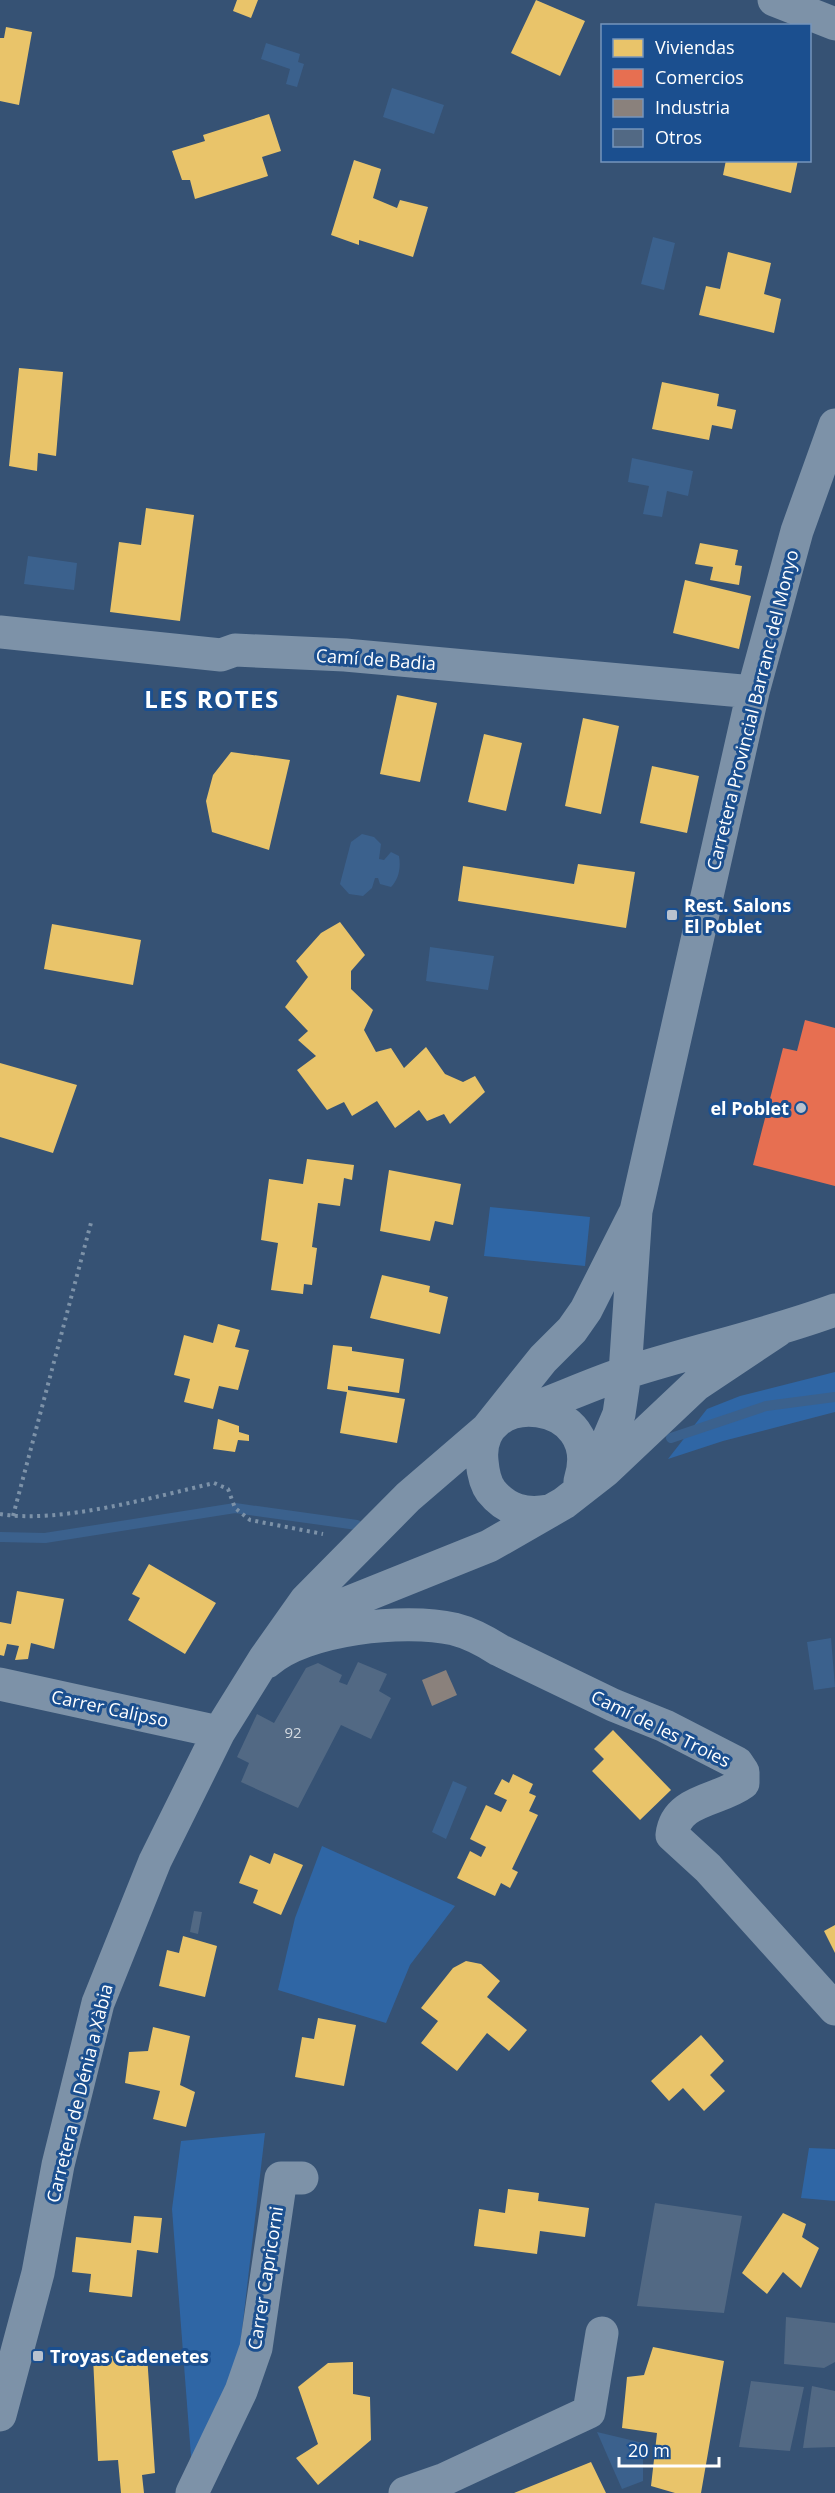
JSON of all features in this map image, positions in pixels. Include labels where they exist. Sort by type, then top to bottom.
[{"type":"street","points":[[774,0],[835,24]]},
{"type":"street","name":"Carretera Provincial Barranc del Monyo","points":[[595,1468],[614,1426],[623,1396],[636,1211],[753,692],[797,531],[835,425]]},
{"type":"street","name":"Camí de Badia","points":[[0,632],[221,655],[235,650],[345,655],[753,692]]},
{"type":"street","name":"Carretera Provincial Barranc del Monyo","points":[[487,1429],[583,1315],[636,1211]]},
{"type":"street","points":[[777,1331],[696,1385],[595,1468],[560,1505],[532,1514],[516,1510],[501,1502],[490,1490],[483,1473],[481,1456],[487,1429],[499,1420],[625,1373],[718,1344],[777,1331],[835,1310]]},
{"type":"street","points":[[529,1410],[546,1411],[561,1417],[575,1433],[595,1468]]},
{"type":"street","name":"Carretera de Dénia a Xàbia","points":[[2,2403],[38,2273],[58,2165],[98,2003],[155,1861],[219,1732],[261,1664],[306,1600],[408,1497],[487,1429]]},
{"type":"street","name":"Carretera de Dénia a Xàbia","points":[[261,1664],[314,1620],[342,1605],[489,1546],[560,1505]]},
{"type":"street","name":"Camí de les Troies","points":[[261,1664],[289,1647],[317,1637],[361,1629],[409,1626],[454,1629],[482,1639],[499,1650],[613,1705],[665,1726],[737,1763],[743,1772],[743,1783],[733,1790],[680,1813],[674,1822],[672,1835],[708,1868],[835,2009]]},
{"type":"street","name":"Carrer Calipso","points":[[0,1684],[219,1732]]},
{"type":"street","name":"Carrer Capricorni","points":[[192,2493],[241,2391],[256,2348],[281,2178],[302,2178]]},
{"type":"street","points":[[405,2493],[449,2486],[589,2412],[602,2333]]},
{"type":"path","points":[[13,1516],[92,1219]]},
{"type":"path","points":[[0,1514],[13,1516],[100,1508],[214,1484],[228,1489],[235,1508],[250,1520],[304,1531]]},
{"type":"shaded area","points":[[266,43],[300,54],[298,62],[304,64],[297,87],[286,84],[290,69],[261,59]]},
{"type":"shaded area","points":[[392,88],[444,105],[434,134],[383,117]]},
{"type":"shaded area","points":[[653,237],[675,243],[664,290],[641,284]]},
{"type":"shaded area","points":[[632,458],[693,471],[688,496],[667,491],[662,517],[643,514],[649,486],[628,482]]},
{"type":"shaded area","points":[[28,556],[77,563],[74,590],[24,584]]},
{"type":"shaded area","points":[[362,834],[374,837],[381,844],[379,859],[384,860],[391,852],[399,856],[400,864],[398,877],[391,887],[380,884],[378,878],[375,878],[372,888],[363,896],[349,894],[340,884],[351,842]]},
{"type":"shaded area","points":[[430,947],[494,956],[488,990],[426,981]]},
{"type":"shaded area","points":[[490,1207],[590,1217],[585,1266],[484,1256]]},
{"type":"shaded area","points":[[835,1372],[835,1412],[723,1441],[668,1459],[707,1409],[740,1396]]},
{"type":"shaded area","points":[[831,1638],[835,1687],[814,1690],[807,1642]]},
{"type":"shaded area","points":[[453,1781],[467,1787],[446,1839],[432,1832]]},
{"type":"shaded area","points":[[322,1846],[455,1906],[410,1965],[386,2023],[278,1990],[295,1918]]},
{"type":"shaded area","points":[[265,2133],[239,2356],[192,2469],[172,2209],[181,2141]]},
{"type":"shaded area","points":[[809,2148],[835,2149],[835,2201],[801,2198]]},
{"type":"shaded area","points":[[597,2432],[643,2443],[643,2481],[622,2489]]},
{"type":"building: Viviendas","points":[[237,0],[258,0],[251,18],[233,11]]},
{"type":"building: Viviendas","points":[[536,0],[585,21],[560,76],[511,53]]},
{"type":"building: Viviendas","points":[[6,27],[32,32],[19,105],[0,101],[0,38],[4,38]]},
{"type":"building: Viviendas","points":[[269,114],[281,151],[262,157],[268,176],[195,199],[190,180],[182,180],[172,151],[205,141],[203,135]]},
{"type":"building: Viviendas","points":[[354,160],[381,169],[373,198],[397,208],[400,200],[428,207],[413,257],[359,240],[359,245],[331,235]]},
{"type":"building: Viviendas","points":[[726,162],[798,162],[791,193],[723,175]]},
{"type":"building: Viviendas","points":[[728,252],[771,263],[764,294],[781,299],[774,333],[699,315],[706,286],[720,289]]},
{"type":"building: Viviendas","points":[[19,368],[63,372],[56,456],[38,453],[37,471],[9,466]]},
{"type":"building: Viviendas","points":[[662,382],[719,394],[717,406],[736,410],[732,429],[712,425],[709,440],[652,429]]},
{"type":"building: Viviendas","points":[[146,508],[194,515],[180,621],[110,612],[119,542],[141,545]]},
{"type":"building: Viviendas","points":[[700,543],[738,550],[735,565],[742,566],[739,585],[710,580],[713,567],[695,564]]},
{"type":"building: Viviendas","points":[[685,580],[751,596],[739,649],[673,633]]},
{"type":"building: Viviendas","points":[[397,695],[437,703],[420,782],[380,774]]},
{"type":"building: Viviendas","points":[[583,718],[619,726],[601,814],[565,806]]},
{"type":"building: Viviendas","points":[[484,734],[522,743],[506,811],[468,802]]},
{"type":"building: Viviendas","points":[[231,752],[290,760],[269,850],[212,832],[206,801],[213,775]]},
{"type":"building: Viviendas","points":[[652,766],[699,776],[687,833],[640,823]]},
{"type":"building: Viviendas","points":[[578,864],[635,872],[626,928],[458,901],[463,866],[574,884]]},
{"type":"building: Viviendas","points":[[340,922],[365,955],[351,971],[351,989],[373,1010],[364,1030],[376,1052],[391,1048],[404,1068],[426,1047],[445,1074],[463,1082],[475,1076],[485,1092],[450,1124],[444,1114],[427,1121],[419,1110],[395,1128],[377,1101],[352,1116],[344,1102],[327,1110],[297,1070],[316,1056],[298,1040],[308,1031],[285,1007],[308,977],[296,961],[321,933]]},
{"type":"building: Viviendas","points":[[52,924],[141,940],[133,985],[44,969]]},
{"type":"building: Viviendas","points":[[0,1063],[77,1085],[53,1153],[0,1137]]},
{"type":"building: Viviendas","points":[[307,1159],[354,1165],[352,1180],[344,1178],[340,1206],[318,1203],[312,1247],[317,1248],[312,1285],[304,1284],[303,1294],[271,1290],[278,1243],[261,1240],[269,1179],[303,1184]]},
{"type":"building: Viviendas","points":[[389,1170],[461,1184],[453,1225],[435,1221],[430,1241],[380,1231]]},
{"type":"building: Viviendas","points":[[382,1275],[430,1286],[429,1292],[448,1297],[440,1334],[370,1318]]},
{"type":"building: Viviendas","points":[[218,1324],[240,1330],[235,1347],[249,1350],[238,1390],[219,1386],[213,1409],[184,1402],[190,1379],[174,1375],[184,1335],[213,1343]]},
{"type":"building: Viviendas","points":[[333,1345],[352,1347],[352,1351],[404,1359],[399,1393],[348,1386],[348,1390],[405,1399],[397,1443],[340,1433],[347,1392],[327,1389]]},
{"type":"building: Viviendas","points":[[218,1419],[239,1426],[239,1432],[249,1435],[249,1441],[238,1440],[235,1452],[213,1449]]},
{"type":"building: Viviendas","points":[[149,1564],[216,1603],[185,1654],[128,1620],[140,1598],[132,1594]]},
{"type":"building: Viviendas","points":[[17,1591],[64,1599],[54,1649],[31,1643],[28,1659],[15,1660],[19,1646],[7,1644],[4,1656],[0,1655],[0,1622],[11,1624]]},
{"type":"building: Viviendas","points":[[613,1730],[671,1790],[640,1820],[592,1771],[604,1759],[594,1749]]},
{"type":"building: Viviendas","points":[[513,1774],[533,1784],[529,1793],[536,1796],[529,1811],[538,1815],[512,1869],[518,1872],[510,1888],[501,1883],[495,1896],[457,1878],[470,1851],[481,1857],[486,1847],[470,1839],[486,1805],[501,1812],[507,1800],[494,1794],[502,1779],[509,1783]]},
{"type":"building: Viviendas","points":[[274,1853],[303,1865],[281,1915],[253,1903],[258,1890],[239,1883],[250,1855],[270,1864]]},
{"type":"building: Viviendas","points":[[835,1925],[835,1953],[824,1931]]},
{"type":"building: Viviendas","points":[[183,1936],[217,1946],[205,1997],[159,1986],[167,1950],[179,1953]]},
{"type":"building: Viviendas","points":[[466,1961],[481,1964],[500,1981],[487,1997],[527,2030],[509,2051],[487,2033],[457,2071],[421,2043],[438,2021],[421,2008],[453,1968]]},
{"type":"building: Viviendas","points":[[318,2018],[356,2025],[344,2086],[295,2077],[302,2037],[314,2039]]},
{"type":"building: Viviendas","points":[[153,2027],[190,2036],[180,2085],[195,2092],[186,2127],[153,2119],[160,2091],[125,2083],[129,2052],[148,2051]]},
{"type":"building: Viviendas","points":[[701,2035],[724,2061],[710,2075],[725,2091],[704,2111],[683,2088],[669,2101],[651,2081]]},
{"type":"building: Viviendas","points":[[508,2189],[539,2193],[538,2201],[589,2208],[585,2237],[540,2231],[537,2254],[474,2246],[479,2209],[505,2213]]},
{"type":"building: Viviendas","points":[[783,2213],[806,2224],[802,2237],[819,2248],[801,2288],[783,2272],[767,2294],[742,2273]]},
{"type":"building: Viviendas","points":[[134,2216],[162,2218],[158,2253],[137,2250],[132,2297],[89,2292],[91,2274],[72,2272],[76,2237],[131,2243]]},
{"type":"building: Viviendas","points":[[653,2347],[724,2361],[701,2493],[675,2493],[651,2486],[657,2433],[622,2428],[627,2377],[644,2375]]},
{"type":"building: Viviendas","points":[[147,2355],[155,2473],[142,2475],[144,2493],[121,2493],[118,2460],[98,2461],[93,2357]]},
{"type":"building: Viviendas","points":[[353,2362],[353,2394],[370,2397],[371,2440],[318,2485],[296,2458],[318,2444],[298,2387],[328,2363]]},
{"type":"building: Viviendas","points":[[591,2462],[606,2493],[514,2493]]},
{"type":"building: Comercios","name":"el Poblet","points":[[805,1020],[835,1028],[835,1186],[753,1165],[783,1048],[797,1051]]},
{"type":"building: Industria","points":[[446,1670],[457,1695],[432,1706],[422,1680]]},
{"type":"building: Otros","points":[[358,1662],[387,1674],[379,1691],[391,1698],[371,1739],[341,1725],[298,1808],[241,1782],[249,1763],[237,1757],[257,1714],[274,1723],[306,1668],[318,1663],[342,1675],[339,1682],[347,1685]]},
{"type":"building: Otros","points":[[194,1911],[202,1912],[198,1934],[190,1932]]},
{"type":"building: Otros","points":[[655,2203],[742,2216],[724,2313],[637,2306]]},
{"type":"building: Otros","points":[[786,2317],[835,2323],[835,2362],[824,2368],[784,2364]]},
{"type":"building: Otros","points":[[751,2381],[804,2387],[790,2451],[739,2447]]},
{"type":"building: Otros","points":[[812,2386],[835,2391],[835,2447],[803,2448]]},
{"type":"waterway","points":[[671,1438],[766,1406],[835,1397]]},
{"type":"waterway","points":[[0,1537],[45,1538],[235,1508],[357,1525]]},
{"type":"place","name":"Rest. Salons El Poblet","points":[[672,915]]},
{"type":"place","name":"el Poblet","points":[[801,1108]]},
{"type":"place","name":"Troyas Cadenetes","points":[[38,2356]]},
{"type":"district","name":"LES ROTES","points":[[212,698]]}]
